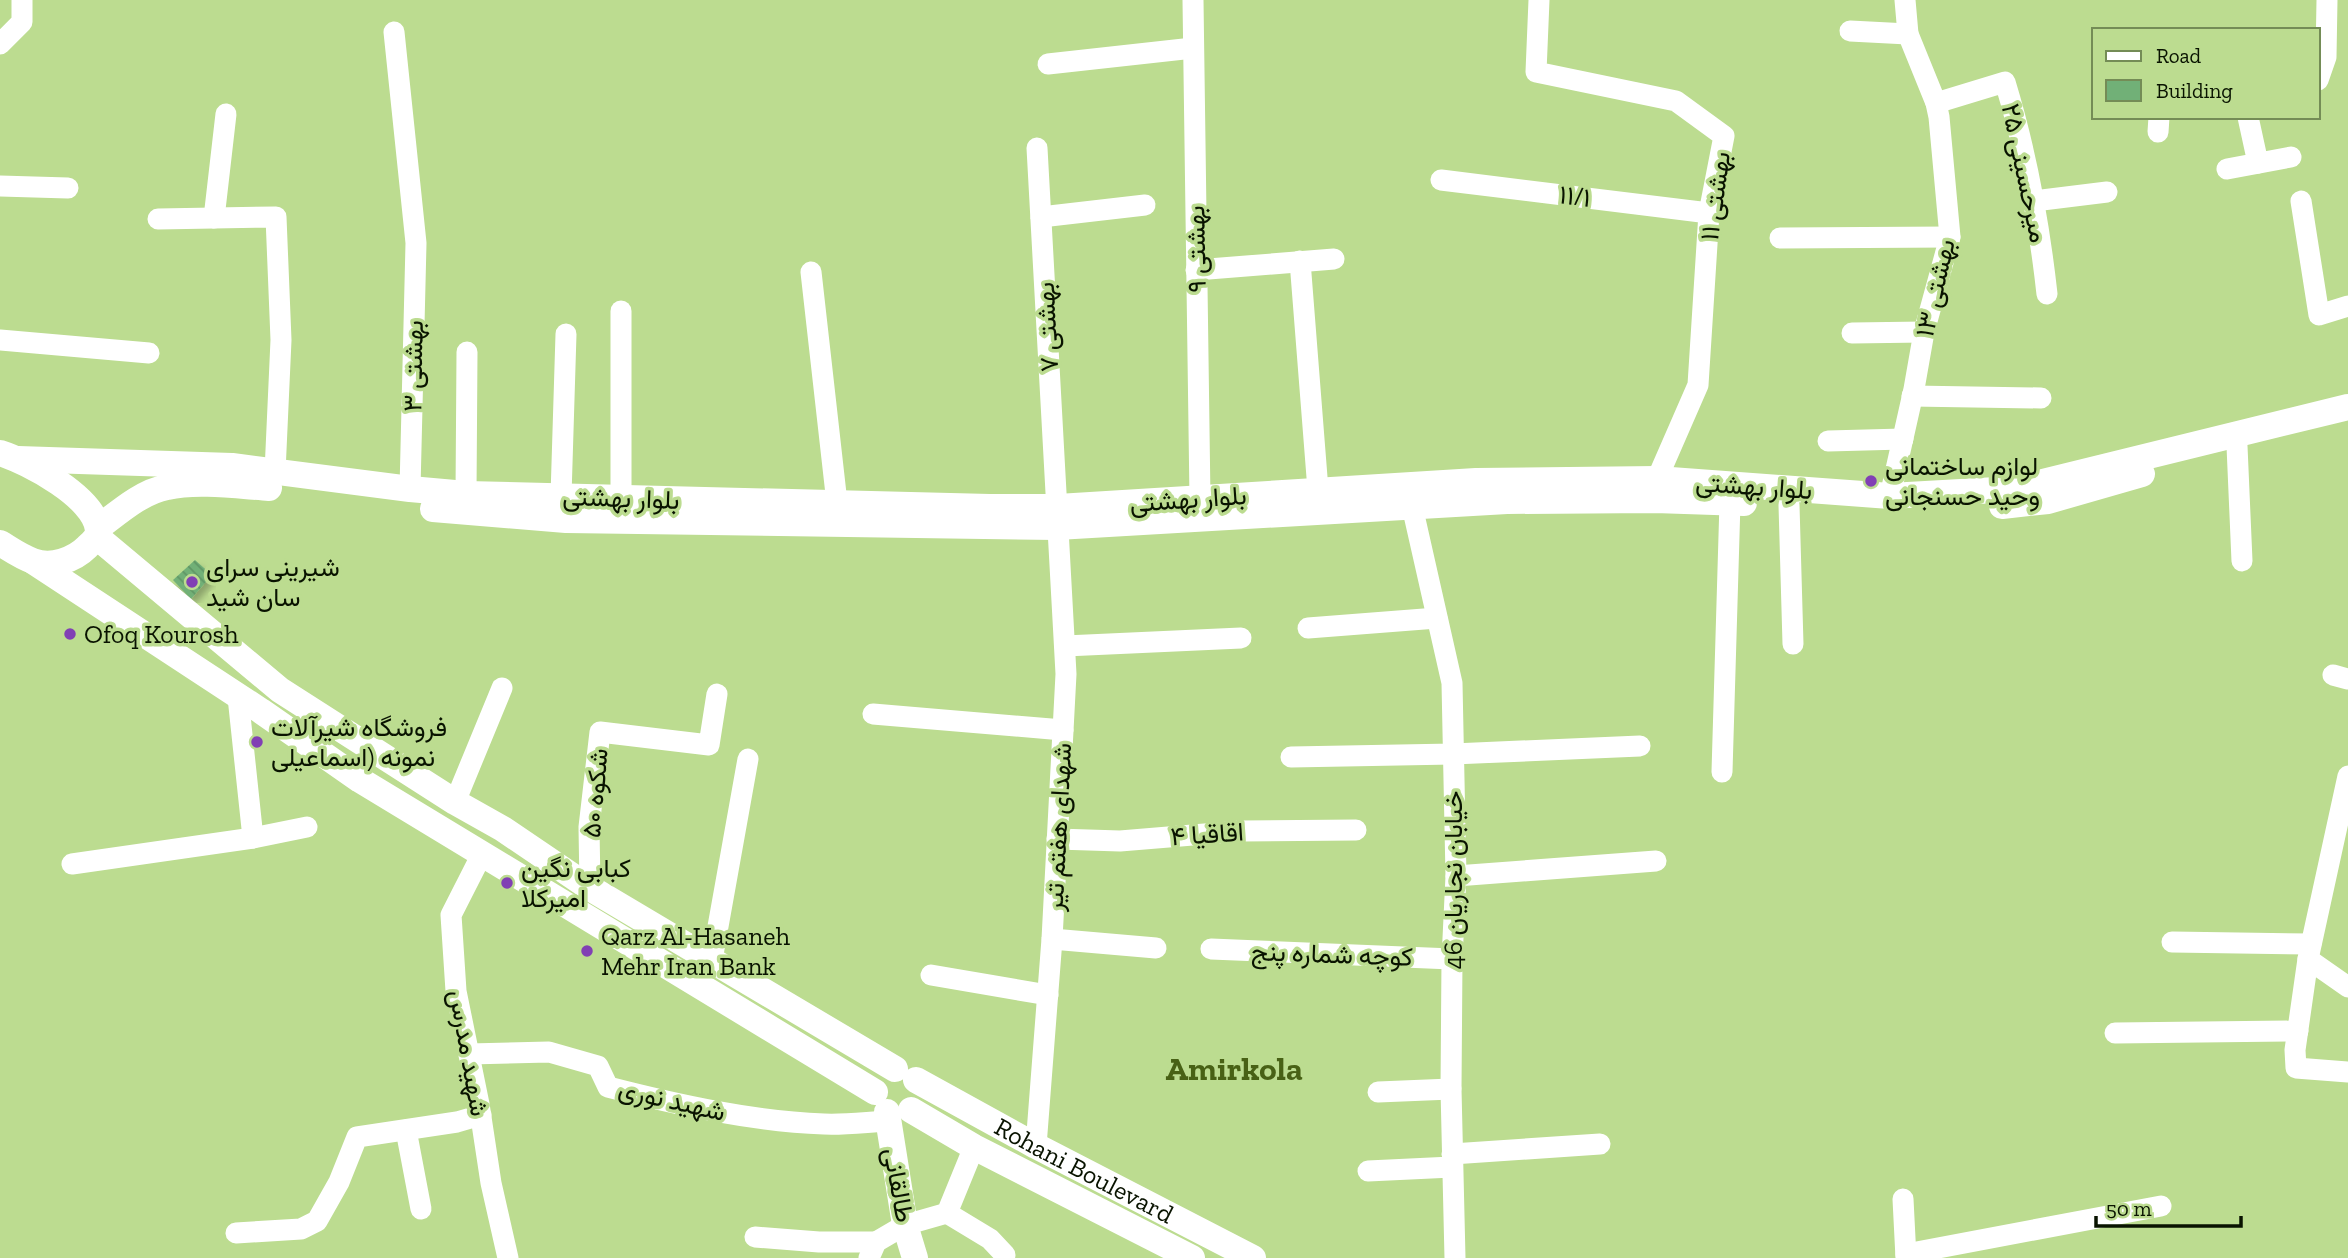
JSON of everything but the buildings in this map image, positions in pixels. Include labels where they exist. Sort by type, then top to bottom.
[{"type":"main road","name":"بلوار بهشتی","points":[[34,562],[60,562],[77,557],[97,533],[135,501],[166,487],[218,484],[312,491],[410,489],[466,494],[621,498],[755,511],[1057,517],[1411,496],[1476,481],[1657,479],[1890,496],[2014,489],[2348,407]]},
{"type":"main road","name":"بلوار بهشتی","points":[[9,456],[232,466],[275,472],[438,510],[566,520],[755,511],[837,503],[1057,517],[1200,499],[1318,490],[1507,501],[1730,502],[1885,512],[2048,501],[2237,446],[2348,420]]},
{"type":"main road","points":[[9,456],[49,475],[84,504],[97,533],[280,690],[455,802],[503,829],[590,888]]},
{"type":"main road","name":"Rohani Boulevard","points":[[0,543],[34,562],[360,780],[890,1109],[974,1147],[1192,1258]]},
{"type":"main road","name":"Rohani Boulevard","points":[[590,888],[906,1074],[1037,1146],[1253,1258]]},
{"type":"main road","points":[[890,1109],[880,1077],[906,1074]]},
{"type":"main road","name":"طالقانی","points":[[906,1074],[920,1087],[920,1096],[890,1109],[905,1224],[915,1258]]},
{"type":"street","points":[[0,44],[22,22],[22,0]]},
{"type":"street","name":"بهشتی ۹","points":[[1193,0],[1200,499]]},
{"type":"street","name":"بهشتی ۱۱","points":[[1539,0],[1536,72],[1676,101],[1724,136],[1709,213],[1698,385],[1657,479]]},
{"type":"street","name":"بهشتی ۱۳","points":[[1890,496],[1923,332],[1950,237],[1937,103],[1908,33],[1905,0]]},
{"type":"street","points":[[2320,74],[2326,57],[2326,0]]},
{"type":"street","points":[[1850,31],[1908,33]]},
{"type":"street","name":"بهشتی ۳","points":[[394,32],[416,243],[410,489]]},
{"type":"street","points":[[1048,64],[1193,48]]},
{"type":"street","name":"میرحسینی ۲۵","points":[[1937,103],[2005,82],[2016,118],[2034,201],[2047,295]]},
{"type":"street","points":[[214,218],[226,114]]},
{"type":"street","points":[[2248,119],[2258,163]]},
{"type":"street","name":"بهشتی ۷","points":[[1037,148],[1057,517]]},
{"type":"street","points":[[2227,169],[2291,157]]},
{"type":"street","name":"۱۱/۱","points":[[1441,180],[1709,213]]},
{"type":"street","points":[[0,186],[68,188]]},
{"type":"street","points":[[2034,201],[2107,192]]},
{"type":"street","points":[[2301,201],[2319,315],[2348,306]]},
{"type":"street","points":[[1041,217],[1145,205]]},
{"type":"street","points":[[158,219],[276,217],[281,340],[275,472]]},
{"type":"street","points":[[1780,238],[1950,237]]},
{"type":"street","points":[[1196,270],[1334,259]]},
{"type":"street","points":[[1300,261],[1318,490]]},
{"type":"street","points":[[811,272],[837,503]]},
{"type":"street","points":[[621,311],[621,498]]},
{"type":"street","points":[[1852,333],[1923,332]]},
{"type":"street","points":[[561,496],[566,334]]},
{"type":"street","points":[[0,340],[149,353]]},
{"type":"street","points":[[466,494],[467,352]]},
{"type":"street","points":[[1912,397],[2041,398]]},
{"type":"street","points":[[1828,441],[1903,439]]},
{"type":"street","points":[[2237,446],[2242,561]]},
{"type":"street","name":"خیابان نجاریان 46","points":[[1411,496],[1452,683],[1456,876],[1451,1089],[1455,1258]]},
{"type":"street","points":[[1723,772],[1730,502]]},
{"type":"street","points":[[1789,505],[1793,644]]},
{"type":"street","name":"شهدای هفتم تیر","points":[[1037,1146],[1052,939],[1066,674],[1057,517]]},
{"type":"street","points":[[1308,628],[1437,618]]},
{"type":"street","points":[[1065,646],[1241,638]]},
{"type":"street","points":[[455,802],[502,688]]},
{"type":"street","name":"شکوه ۵۰","points":[[590,888],[589,827],[600,732],[709,745],[717,694]]},
{"type":"street","points":[[238,697],[253,838]]},
{"type":"street","points":[[873,714],[1063,730]]},
{"type":"street","points":[[1292,757],[1640,746]]},
{"type":"street","points":[[712,960],[748,759]]},
{"type":"street","points":[[2348,776],[2310,951],[2295,1050],[2296,1068],[2348,1072]]},
{"type":"street","points":[[72,864],[253,838],[307,827]]},
{"type":"street","name":"اقاقیا ۴","points":[[1057,839],[1120,841],[1241,831],[1356,830]]},
{"type":"street","name":"شهید مدرس","points":[[482,854],[451,915],[456,992],[481,1115],[491,1183],[508,1258]]},
{"type":"street","points":[[1456,876],[1656,861]]},
{"type":"street","points":[[1052,939],[1156,948]]},
{"type":"street","points":[[2172,942],[2310,951],[2348,987]]},
{"type":"street","name":"کوچه شماره پنج","points":[[1211,949],[1452,959]]},
{"type":"street","points":[[931,975],[1048,995]]},
{"type":"street","points":[[2115,1032],[2298,1031]]},
{"type":"street","name":"شهید نوری","points":[[469,1054],[549,1052],[598,1066],[608,1087],[758,1119],[826,1124],[890,1109]]},
{"type":"street","points":[[1378,1092],[1451,1089]]},
{"type":"street","points":[[236,1233],[301,1229],[317,1222],[339,1182],[357,1137],[457,1122],[481,1115]]},
{"type":"street","points":[[405,1130],[421,1209]]},
{"type":"street","points":[[1368,1171],[1600,1144]]},
{"type":"street","points":[[947,1213],[974,1147]]},
{"type":"street","points":[[1903,1199],[1906,1256],[2161,1206]]},
{"type":"street","points":[[755,1237],[872,1250],[905,1224],[947,1213],[990,1238],[1005,1255]]},
{"type":"place","name":"لوازم ساختمانی وحید حسنجانی","points":[[1871,481]]},
{"type":"place","name":"شیرینی سرای سان شید","points":[[192,582]]},
{"type":"place","name":"Ofoq Kourosh","points":[[70,634]]},
{"type":"place","name":"فروشگاه شیرآلات نمونه (اسماعیلی","points":[[257,742]]},
{"type":"place","name":"کبابی نگین امیرکلا","points":[[507,883]]},
{"type":"place","name":"Qarz Al-Hasaneh Mehr Iran Bank","points":[[587,951]]},
{"type":"district","name":"Amirkola","points":[[1234,1068]]}]
